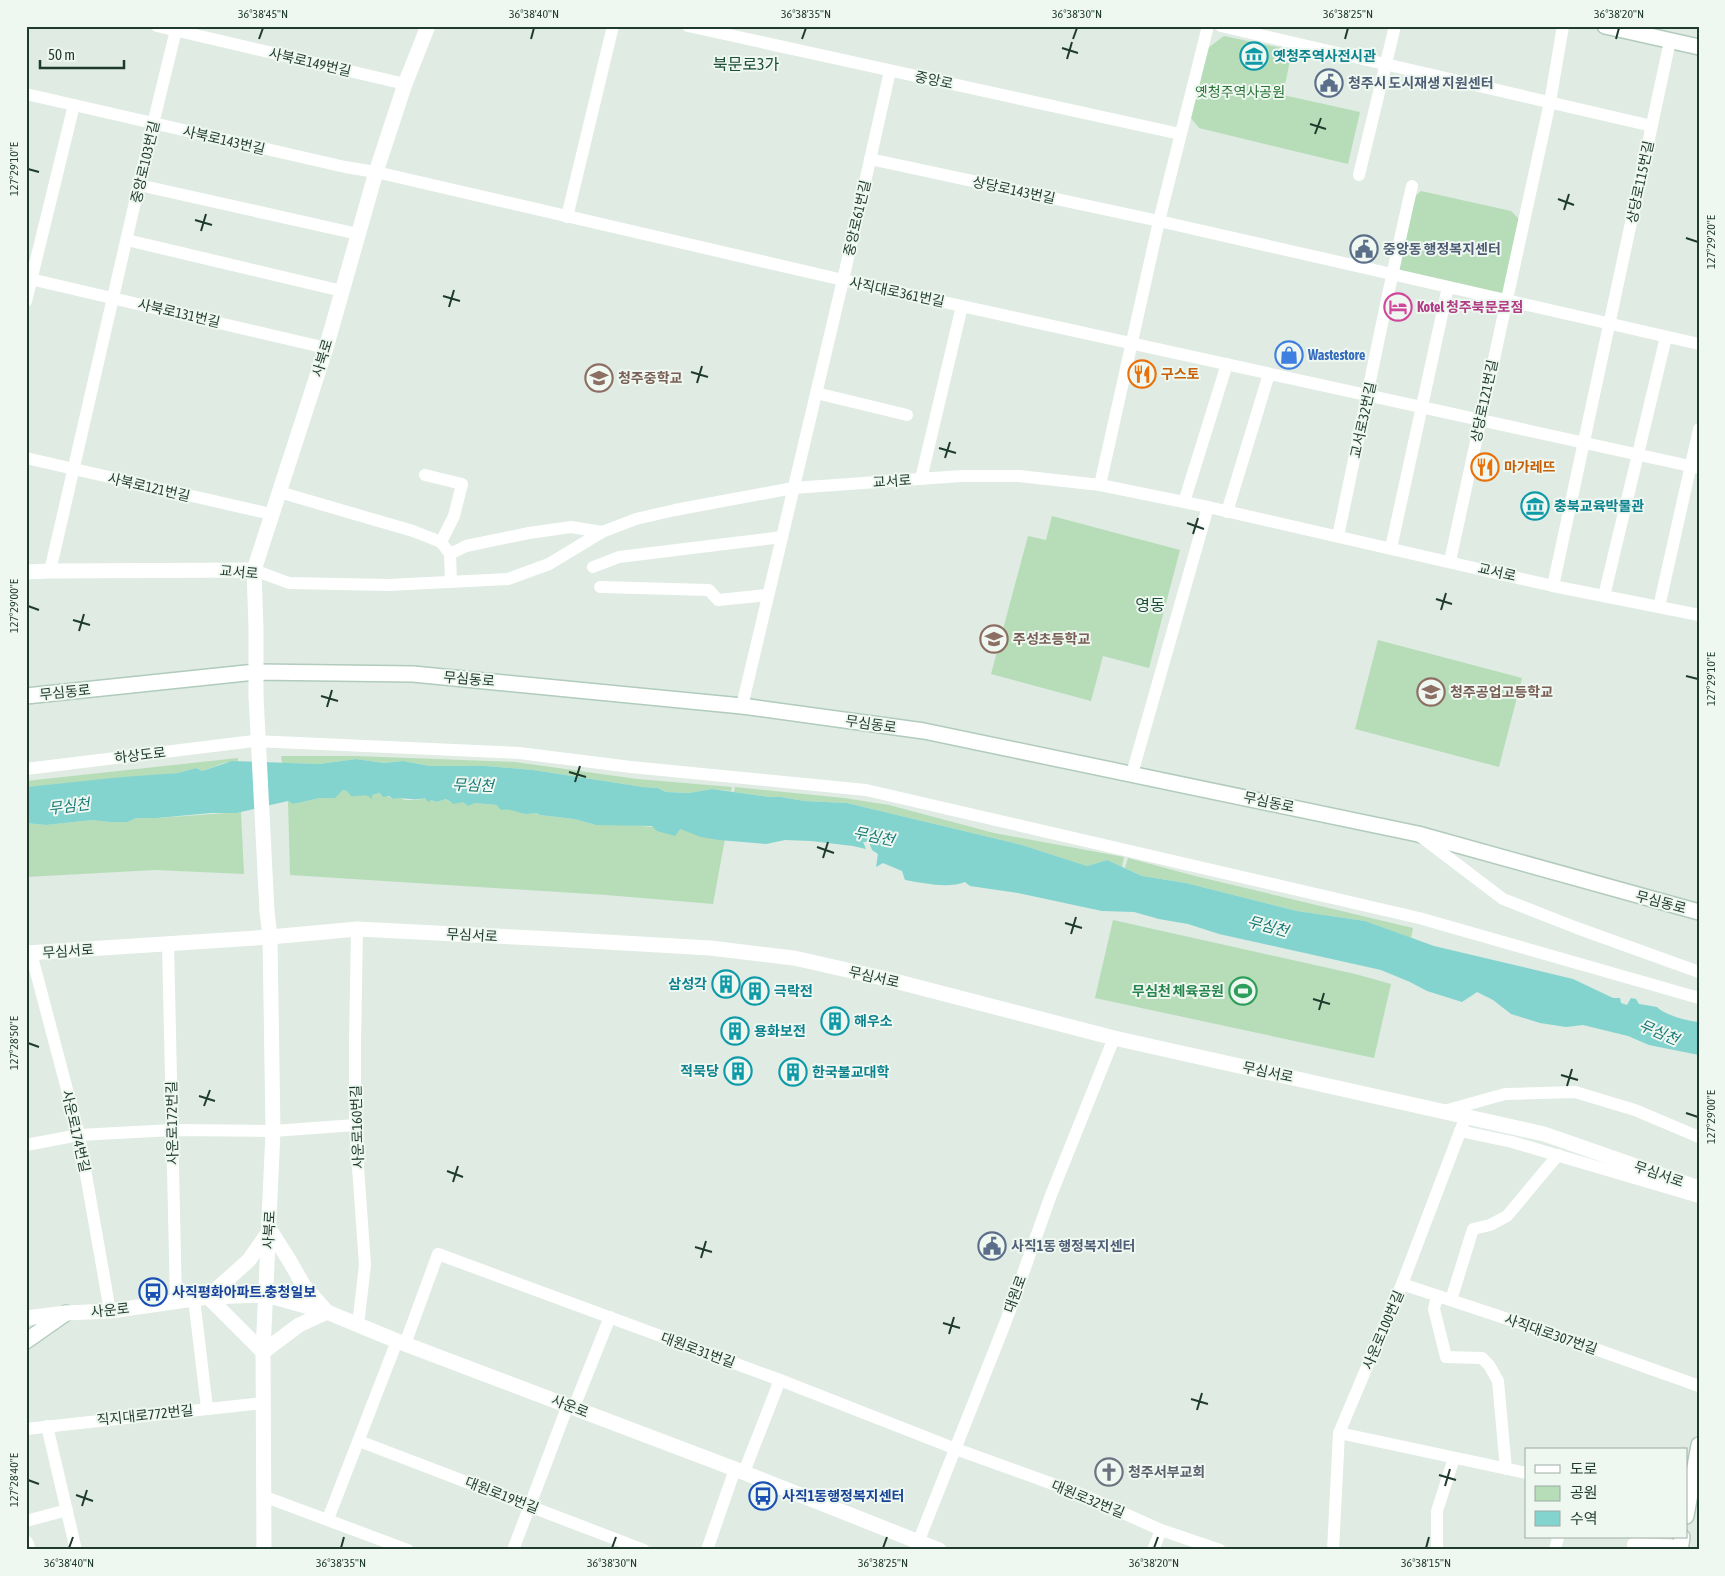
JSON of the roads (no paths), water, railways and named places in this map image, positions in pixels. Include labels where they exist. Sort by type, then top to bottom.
[{"type":"street","name":"사북로149번길","points":[[157,26],[177,29],[405,84]]},
{"type":"street","name":"사북로","points":[[264,1550],[263,1352],[273,1131],[270,937],[256,696],[254,570],[326,348],[376,172],[405,84],[428,26]]},
{"type":"street","points":[[567,217],[613,26]]},
{"type":"street","name":"중앙로","points":[[688,26],[1180,134]]},
{"type":"street","points":[[1100,485],[1159,221],[1208,26]]},
{"type":"street","points":[[1221,26],[1652,126]]},
{"type":"street","points":[[1359,175],[1395,26]]},
{"type":"street","name":"상당로121번길","points":[[1450,561],[1550,102],[1563,26]]},
{"type":"street","points":[[1605,26],[1699,47]]},
{"type":"street","name":"중앙로103번길","points":[[50,570],[153,124],[177,29]]},
{"type":"street","name":"상당로115번길","points":[[1553,586],[1670,41]]},
{"type":"street","name":"중앙로61번길","points":[[742,706],[890,71]]},
{"type":"street","name":"사북로143번길","points":[[26,94],[153,124],[376,172]]},
{"type":"street","points":[[26,301],[29,278],[74,105]]},
{"type":"street","name":"상당로143번길","points":[[870,159],[1159,221],[1392,275]]},
{"type":"street","name":"사직대로361번길","points":[[376,172],[842,280],[1132,342],[1368,396],[1695,467]]},
{"type":"street","points":[[139,184],[358,234]]},
{"type":"street","name":"교서로32번길","points":[[1338,536],[1412,186]]},
{"type":"street","points":[[127,240],[342,291]]},
{"type":"street","points":[[1392,275],[1699,344]]},
{"type":"street","name":"사북로131번길","points":[[29,278],[326,348]]},
{"type":"street","points":[[1391,548],[1448,287]]},
{"type":"street","points":[[921,479],[962,306]]},
{"type":"street","points":[[1604,596],[1666,337]]},
{"type":"street","points":[[1184,502],[1227,364]]},
{"type":"street","points":[[1227,512],[1269,374]]},
{"type":"street","points":[[816,393],[907,415]]},
{"type":"street","points":[[1659,607],[1695,467],[1699,430]]},
{"type":"street","name":"사북로121번길","points":[[26,458],[271,514]]},
{"type":"street","points":[[425,475],[462,484],[454,516],[441,542]]},
{"type":"street","name":"교서로","points":[[26,572],[50,570],[254,570],[289,583],[388,585],[508,579],[549,564],[602,532],[636,519],[793,488],[961,476],[1019,476],[1100,485],[1184,502],[1450,561],[1553,586],[1699,615]]},
{"type":"street","points":[[279,492],[441,542],[450,554],[451,582]]},
{"type":"street","points":[[1132,774],[1208,507]]},
{"type":"street","points":[[450,554],[466,546],[529,532],[571,527],[602,532]]},
{"type":"street","points":[[593,567],[619,557],[782,537]]},
{"type":"street","points":[[600,587],[709,590],[718,600],[768,595]]},
{"type":"street","name":"무심동로","points":[[26,696],[256,672],[413,674],[742,706],[924,731],[1418,834],[1699,912]]},
{"type":"street","name":"하상도로","points":[[26,769],[254,741],[519,753],[631,767],[866,790],[1419,918],[1699,998]]},
{"type":"street","points":[[1418,834],[1503,899],[1699,972]]},
{"type":"street","name":"무심서로","points":[[29,953],[270,937],[357,929],[554,938],[710,948],[794,958],[887,979],[1114,1038],[1544,1134],[1699,1188]]},
{"type":"street","name":"사운로160번길","points":[[357,929],[355,1125],[365,1265],[358,1325]]},
{"type":"street","name":"사운로172번길","points":[[168,944],[176,1302]]},
{"type":"street","name":"사운로174번길","points":[[29,953],[79,1135],[110,1311]]},
{"type":"street","name":"대원로","points":[[917,1546],[1006,1322],[1050,1195],[1114,1038]]},
{"type":"street","points":[[1444,1111],[1505,1094],[1575,1092],[1636,1110],[1699,1137]]},
{"type":"street","name":"사운로100번길","points":[[1333,1550],[1339,1433],[1402,1284],[1466,1116]]},
{"type":"street","points":[[26,1145],[79,1135],[172,1130],[273,1131],[355,1125]]},
{"type":"street","points":[[1460,1131],[1512,1142],[1699,1196]]},
{"type":"street","points":[[1451,1300],[1473,1229],[1490,1225],[1507,1216],[1558,1155]]},
{"type":"street","points":[[270,1230],[304,1286],[327,1312],[299,1325],[263,1352],[201,1298],[249,1260],[270,1230]]},
{"type":"street","name":"대원로31번길","points":[[401,1343],[438,1254],[780,1380],[956,1450]]},
{"type":"street","name":"사직대로307번길","points":[[1402,1284],[1699,1386]]},
{"type":"street","name":"사운로","points":[[26,1318],[66,1313],[110,1311],[201,1298],[266,1295],[327,1312],[401,1343],[571,1406],[909,1537],[917,1546],[939,1550]]},
{"type":"street","points":[[1437,1296],[1434,1308],[1446,1358],[1482,1358],[1489,1365],[1498,1381],[1506,1469]]},
{"type":"street","points":[[201,1298],[207,1408]]},
{"type":"street","points":[[26,1341],[66,1313]]},
{"type":"street","points":[[513,1550],[571,1406],[610,1317]]},
{"type":"street","points":[[328,1520],[401,1343]]},
{"type":"street","points":[[707,1550],[780,1380]]},
{"type":"street","name":"직지대로772번길","points":[[26,1429],[263,1403]]},
{"type":"street","points":[[47,1426],[76,1550]]},
{"type":"street","points":[[1339,1433],[1525,1473]]},
{"type":"street","name":"대원로19번길","points":[[359,1441],[530,1505],[610,1544],[644,1550]]},
{"type":"street","points":[[1688,1505],[1699,1445]]},
{"type":"street","name":"대원로32번길","points":[[956,1450],[1083,1495],[1160,1530],[1220,1550]]},
{"type":"street","points":[[1438,1550],[1437,1512],[1454,1458]]},
{"type":"street","points":[[263,1496],[408,1550]]},
{"type":"street","points":[[26,1521],[66,1510]]},
{"type":"street","points":[[1153,1550],[1160,1530]]},
{"type":"street","points":[[26,1543],[28,1550]]},
{"type":"street","points":[[1633,1547],[1681,1544]]},
{"type":"water","name":"무심천","points":[[356,759],[384,763],[403,761],[430,766],[486,766],[533,770],[658,788],[666,792],[689,793],[712,789],[804,801],[847,803],[1022,845],[1087,866],[1107,860],[1142,876],[1186,883],[1297,911],[1365,921],[1434,946],[1573,979],[1613,998],[1620,998],[1621,1003],[1627,1005],[1631,998],[1636,999],[1639,1004],[1657,1007],[1665,1013],[1676,1017],[1699,1022],[1699,1055],[1649,1045],[1628,1036],[1583,1025],[1566,1027],[1540,1023],[1511,1014],[1493,1000],[1477,992],[1462,1002],[1427,991],[1381,970],[1219,934],[1188,924],[1134,912],[1102,911],[1018,893],[970,886],[965,882],[943,885],[905,880],[902,871],[883,863],[876,867],[878,854],[872,850],[869,842],[863,842],[866,849],[811,841],[785,840],[766,844],[701,837],[680,829],[675,836],[657,831],[652,826],[596,825],[574,819],[501,810],[497,805],[474,803],[468,806],[463,802],[454,804],[446,799],[428,802],[425,798],[393,799],[389,796],[383,797],[380,793],[372,795],[372,799],[365,795],[351,796],[347,791],[343,790],[335,798],[320,798],[293,804],[288,801],[236,813],[136,818],[128,822],[92,820],[46,825],[26,823],[26,787],[178,773],[196,768],[202,771],[232,761],[319,764]]},
{"type":"place","name":"옛청주역사전시관","points":[[1254,56]]},
{"type":"place","name":"청주시 도시재생 지원센터","points":[[1329,83]]},
{"type":"place","name":"중앙동 행정복지센터","points":[[1364,249]]},
{"type":"place","name":"Kotel 청주북문로점","points":[[1398,307]]},
{"type":"place","name":"Wastestore","points":[[1289,355]]},
{"type":"place","name":"구스토","points":[[1142,374]]},
{"type":"place","name":"청주중학교","points":[[599,378]]},
{"type":"place","name":"마가레뜨","points":[[1485,467]]},
{"type":"place","name":"충북교육박물관","points":[[1535,506]]},
{"type":"place","name":"주성초등학교","points":[[994,639]]},
{"type":"place","name":"청주공업고등학교","points":[[1431,692]]},
{"type":"place","name":"삼성각","points":[[726,984]]},
{"type":"place","name":"극락전","points":[[755,991]]},
{"type":"place","name":"무심천 체육공원","points":[[1243,991]]},
{"type":"place","name":"해우소","points":[[835,1021]]},
{"type":"place","name":"용화보전","points":[[735,1031]]},
{"type":"place","name":"적묵당","points":[[738,1071]]},
{"type":"place","name":"한국불교대학","points":[[793,1072]]},
{"type":"place","name":"사직1동 행정복지센터","points":[[992,1246]]},
{"type":"place","name":"사직평화아파트.충청일보","points":[[153,1292]]},
{"type":"place","name":"청주서부교회","points":[[1109,1472]]},
{"type":"place","name":"사직1동행정복지센터","points":[[763,1496]]},
{"type":"district","name":"북문로3가","points":[[746,64]]},
{"type":"district","name":"영동","points":[[1150,605]]},
{"type":"park label","name":"옛청주역사공원","points":[[1240,92]]}]
